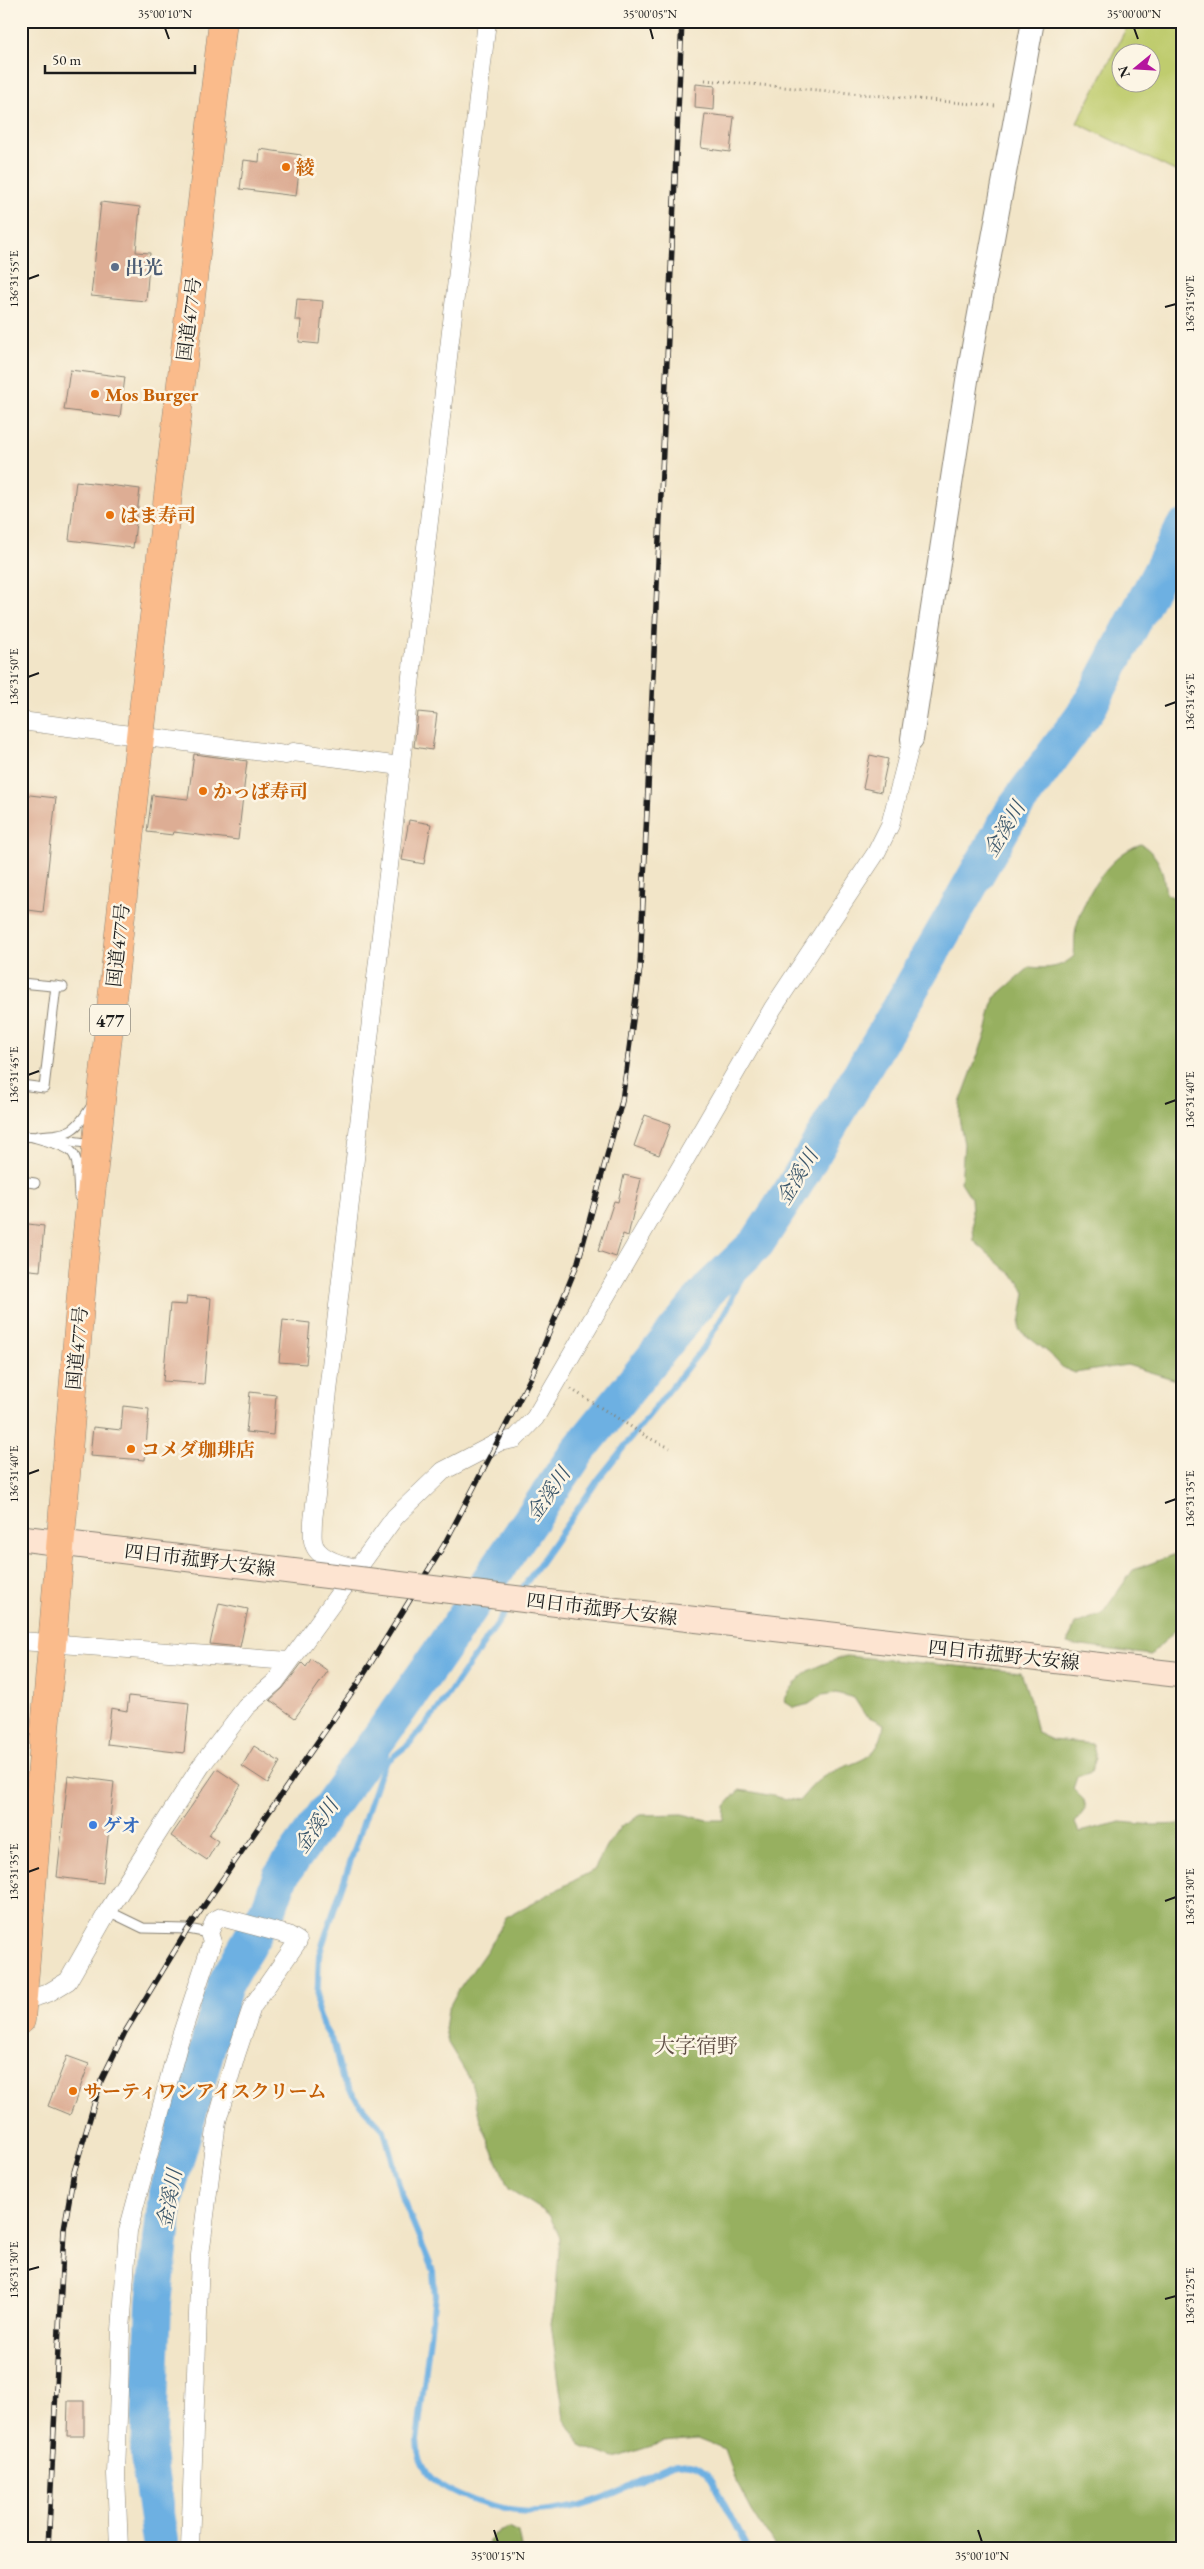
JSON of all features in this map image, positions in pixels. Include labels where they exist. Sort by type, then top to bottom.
[{"type":"highway","name":"国道477号","points":[[22,2004],[83,1270],[140,737],[223,21]]},
{"type":"main road","name":"四日市菰野大安線","points":[[21,1538],[577,1606],[1183,1675]]},
{"type":"street","points":[[356,1568],[335,1563],[319,1551],[313,1543],[313,1521],[487,21]]},
{"type":"street","points":[[22,2004],[48,1993],[68,1980],[108,1911],[201,1766],[246,1707],[275,1682],[288,1661],[395,1517],[443,1471],[499,1442],[515,1439],[536,1418],[773,1008],[876,853],[890,824],[912,739],[968,374],[1033,21]]},
{"type":"street","points":[[21,721],[286,755],[294,752],[401,766]]},
{"type":"street","points":[[21,1641],[53,1645],[288,1661]]},
{"type":"street","points":[[119,2548],[116,2474],[121,2331],[128,2231],[178,2042],[212,1942],[209,1933],[215,1920],[221,1916],[288,1935],[298,1941],[252,2007],[236,2055],[218,2121],[200,2255],[190,2548]]},
{"type":"lane","points":[[21,983],[59,986],[44,1088],[21,1085]]},
{"type":"lane","points":[[33,1137],[70,1132],[80,1125],[93,1104],[106,1055]]},
{"type":"lane","points":[[21,1136],[97,1144]]},
{"type":"lane","points":[[33,1137],[69,1148],[76,1156],[83,1270]]},
{"type":"lane","points":[[21,1181],[35,1183]]},
{"type":"lane","points":[[108,1911],[143,1928],[188,1929],[209,1933]]},
{"type":"path","points":[[705,80],[997,106],[1017,111]]},
{"type":"path","points":[[583,1396],[649,1438],[670,1448]]},
{"type":"green space","points":[[1130,21],[1183,21],[1183,175],[1077,123],[1112,56],[1112,92],[1162,92],[1162,42],[1119,42]]},
{"type":"green space","points":[[1141,844],[1153,854],[1160,866],[1166,894],[1179,900],[1183,896],[1183,1382],[1127,1365],[1075,1373],[1063,1368],[1049,1353],[1019,1330],[1025,1293],[1019,1281],[974,1241],[971,1198],[961,1182],[964,1144],[959,1118],[960,1103],[986,1033],[994,998],[1030,967],[1054,967],[1074,956],[1076,928],[1091,890],[1118,857],[1129,849]]},
{"type":"green space","points":[[1183,1545],[1183,1622],[1151,1655],[1067,1644],[1075,1624],[1102,1614],[1133,1570],[1176,1554]]},
{"type":"green space","points":[[846,1656],[1021,1672],[1030,1700],[1037,1733],[1052,1740],[1093,1744],[1096,1758],[1091,1772],[1077,1777],[1073,1789],[1084,1800],[1086,1808],[1075,1823],[1079,1832],[1121,1822],[1154,1825],[1183,1824],[1183,2548],[776,2548],[752,2510],[735,2478],[725,2450],[697,2439],[664,2442],[614,2458],[582,2446],[564,2418],[551,2323],[555,2304],[560,2238],[550,2215],[509,2189],[480,2120],[471,2081],[448,2043],[445,2029],[448,2009],[456,1994],[492,1943],[506,1917],[594,1870],[606,1847],[621,1826],[641,1815],[682,1814],[707,1820],[724,1820],[725,1806],[739,1790],[799,1801],[820,1779],[872,1753],[881,1737],[884,1724],[865,1715],[854,1698],[836,1693],[822,1695],[809,1704],[794,1708],[784,1701],[802,1676],[825,1663]]},
{"type":"green space","points":[[509,2528],[519,2533],[522,2548],[486,2548],[493,2534]]},
{"type":"building","points":[[696,84],[715,86],[714,110],[695,108]]},
{"type":"building","points":[[705,114],[734,117],[730,152],[701,148]]},
{"type":"building","points":[[260,149],[301,155],[296,196],[240,189],[244,160],[259,162]]},
{"type":"building","points":[[101,202],[140,207],[136,252],[150,253],[146,301],[91,296]]},
{"type":"building","points":[[297,299],[323,301],[319,344],[299,342],[301,320],[295,320]]},
{"type":"building","points":[[70,370],[125,377],[120,417],[64,410]]},
{"type":"building","points":[[76,481],[140,489],[133,548],[69,540]]},
{"type":"building","points":[[418,712],[437,714],[432,750],[414,747]]},
{"type":"building","points":[[194,754],[247,761],[238,840],[174,832],[173,835],[147,832],[152,795],[188,799]]},
{"type":"building","points":[[870,755],[888,759],[881,792],[863,788]]},
{"type":"building","points":[[21,794],[56,798],[43,912],[21,909]]},
{"type":"building","points":[[409,820],[431,824],[424,864],[402,860]]},
{"type":"building","points":[[645,1115],[671,1124],[659,1155],[634,1146]]},
{"type":"building","points":[[624,1175],[641,1179],[628,1236],[623,1234],[616,1257],[598,1251],[614,1201],[618,1202]]},
{"type":"building","points":[[21,1223],[44,1226],[40,1271],[21,1269]]},
{"type":"building","points":[[187,1296],[211,1298],[204,1384],[163,1381],[170,1304],[186,1305]]},
{"type":"building","points":[[283,1320],[310,1323],[306,1364],[279,1362]]},
{"type":"building","points":[[250,1392],[276,1395],[273,1435],[246,1432]]},
{"type":"building","points":[[123,1406],[149,1409],[145,1460],[90,1456],[93,1427],[121,1430]]},
{"type":"building","points":[[219,1603],[248,1609],[240,1647],[210,1644]]},
{"type":"building","points":[[311,1659],[328,1671],[295,1718],[270,1700],[283,1688],[302,1663],[306,1667]]},
{"type":"building","points":[[129,1696],[189,1703],[184,1753],[107,1744],[111,1708],[127,1711]]},
{"type":"building","points":[[254,1746],[280,1762],[268,1783],[242,1766]]},
{"type":"building","points":[[217,1769],[241,1785],[209,1835],[218,1841],[207,1860],[171,1836]]},
{"type":"building","points":[[68,1776],[114,1782],[103,1883],[57,1877]]},
{"type":"building","points":[[67,2056],[89,2064],[70,2115],[48,2106]]},
{"type":"building","points":[[68,2401],[84,2401],[84,2436],[67,2436]]},
{"type":"waterway","name":"金溪川","points":[[161,2548],[148,2455],[154,2303],[166,2196],[225,1984],[271,1903],[280,1877],[431,1665],[578,1451],[710,1288],[757,1243],[793,1188],[1015,807],[1089,707],[1183,528]]},
{"type":"waterway","points":[[519,1593],[600,1477],[706,1344],[727,1309],[757,1243]]},
{"type":"waterway","points":[[511,1604],[436,1712],[409,1744],[385,1763],[319,1955],[317,2008],[322,2024],[334,2044],[342,2078],[359,2103],[384,2130],[403,2199],[433,2271],[435,2296],[417,2441],[420,2460],[428,2474],[449,2490],[480,2503],[522,2512],[542,2512],[583,2504],[626,2488],[672,2465],[689,2464],[698,2466],[712,2481],[747,2548]]},
{"type":"railway","points":[[48,2548],[64,2229],[74,2172],[101,2081],[125,2032],[188,1929],[359,1682],[444,1545],[531,1377],[578,1262],[622,1101],[640,968],[682,21]]},
{"type":"place","name":"綾","points":[[286,167]]},
{"type":"place","name":"出光","points":[[115,267]]},
{"type":"place","name":"Mos Burger","points":[[95,394]]},
{"type":"place","name":"はま寿司","points":[[110,515]]},
{"type":"place","name":"かっぱ寿司","points":[[203,791]]},
{"type":"place","name":"コメダ珈琲店","points":[[131,1449]]},
{"type":"place","name":"ゲオ","points":[[93,1825]]},
{"type":"place","name":"サーティワンアイスクリーム","points":[[73,2091]]},
{"type":"district","name":"大字宿野","points":[[696,2045]]}]
